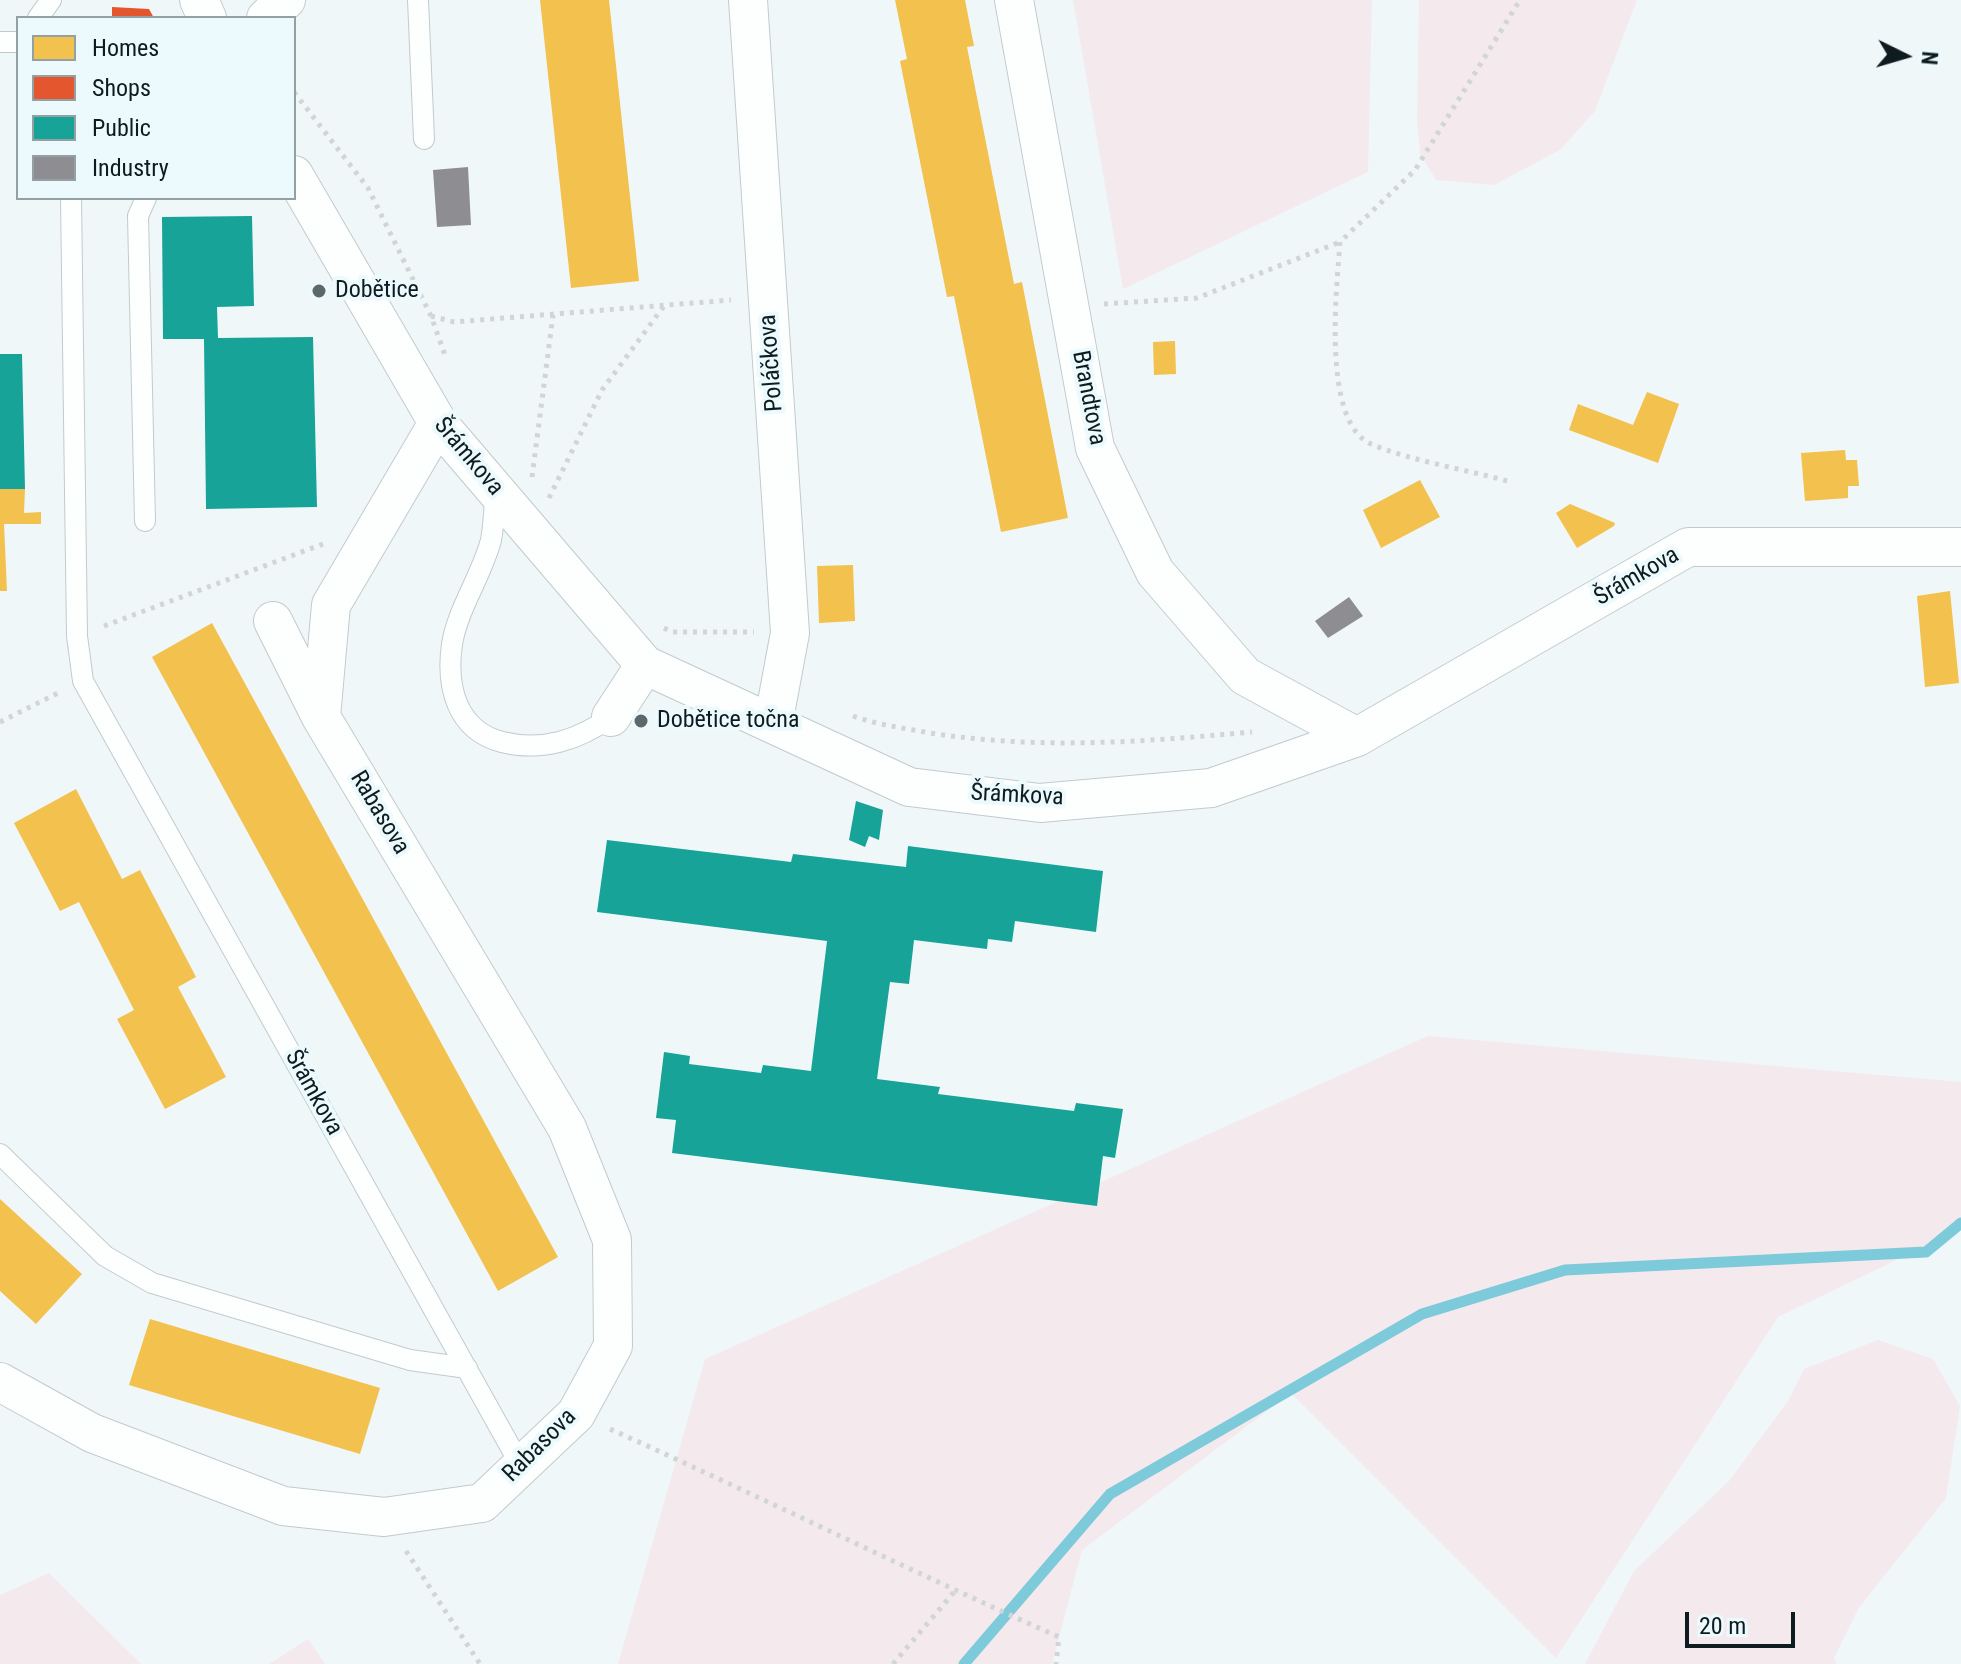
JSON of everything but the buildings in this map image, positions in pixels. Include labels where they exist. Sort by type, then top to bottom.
[{"type":"street","points":[[268,16],[286,0]]},
{"type":"street","name":"Poláčkova","points":[[748,0],[790,633],[773,724]]},
{"type":"street","name":"Brandtova","points":[[1014,0],[1095,448],[1155,572],[1245,676],[1309,714],[1357,737]]},
{"type":"street","name":"Šrámkova","points":[[296,178],[438,423],[513,488],[645,665],[909,787],[1040,803],[1211,788],[1357,737],[1688,547],[1961,547]]},
{"type":"street","points":[[321,717],[331,605],[438,423]]},
{"type":"street","name":"Rabasova","points":[[0,1382],[92,1433],[283,1506],[384,1517],[482,1503],[576,1414],[613,1346],[612,1240],[567,1128],[321,717],[273,621]]},
{"type":"street","points":[[611,717],[645,665]]},
{"type":"lane","points":[[418,0],[424,139]]},
{"type":"lane","name":"Šrámkova","points":[[71,200],[77,636],[83,681],[521,1466]]},
{"type":"lane","points":[[145,200],[138,216],[145,521]]},
{"type":"lane","points":[[513,488],[452,643],[452,696],[466,721],[487,738],[519,746],[552,744],[584,735],[611,717]]},
{"type":"lane","points":[[0,1154],[105,1256],[152,1283],[410,1360],[467,1368]]},
{"type":"path","points":[[1070,306],[1197,298],[1340,242],[1415,170],[1520,0]]},
{"type":"path","points":[[296,95],[368,188],[431,316],[449,369]]},
{"type":"path","points":[[1340,242],[1332,344],[1346,416],[1368,443],[1507,481]]},
{"type":"path","points":[[431,316],[454,322],[768,297]]},
{"type":"path","points":[[545,503],[602,390],[664,306]]},
{"type":"path","points":[[513,488],[553,315]]},
{"type":"path","points":[[77,636],[330,542]]},
{"type":"path","points":[[661,627],[672,632],[790,633]]},
{"type":"path","points":[[0,722],[83,681]]},
{"type":"path","points":[[849,715],[873,724],[977,740],[1110,745],[1268,730],[1309,714]]},
{"type":"path","points":[[576,1414],[1059,1637],[1056,1664]]},
{"type":"path","points":[[384,1517],[480,1664]]},
{"type":"path","points":[[893,1664],[955,1591]]},
{"type":"shaded area","points":[[1073,0],[1372,0],[1368,172],[1123,289]]},
{"type":"shaded area","points":[[1419,0],[1637,0],[1595,111],[1560,150],[1494,185],[1436,180],[1420,154],[1417,121]]},
{"type":"shaded area","points":[[1428,1036],[1961,1082],[1961,1229],[1778,1317],[1556,1658],[1291,1393],[1082,1550],[1052,1664],[618,1664],[705,1359]]},
{"type":"shaded area","points":[[1878,1340],[1933,1359],[1960,1406],[1946,1498],[1858,1609],[1834,1658],[1837,1664],[1585,1664],[1634,1571],[1729,1481],[1788,1401],[1804,1369]]},
{"type":"shaded area","points":[[49,1573],[141,1664],[0,1664],[0,1595]]},
{"type":"shaded area","points":[[308,1639],[325,1664],[269,1664]]},
{"type":"waterway","points":[[964,1664],[1110,1494],[1422,1314],[1565,1270],[1926,1252],[1961,1223]]},
{"type":"place","name":"Dobětice","points":[[319,291]]},
{"type":"place","name":"Dobětice točna","points":[[641,721]]}]
